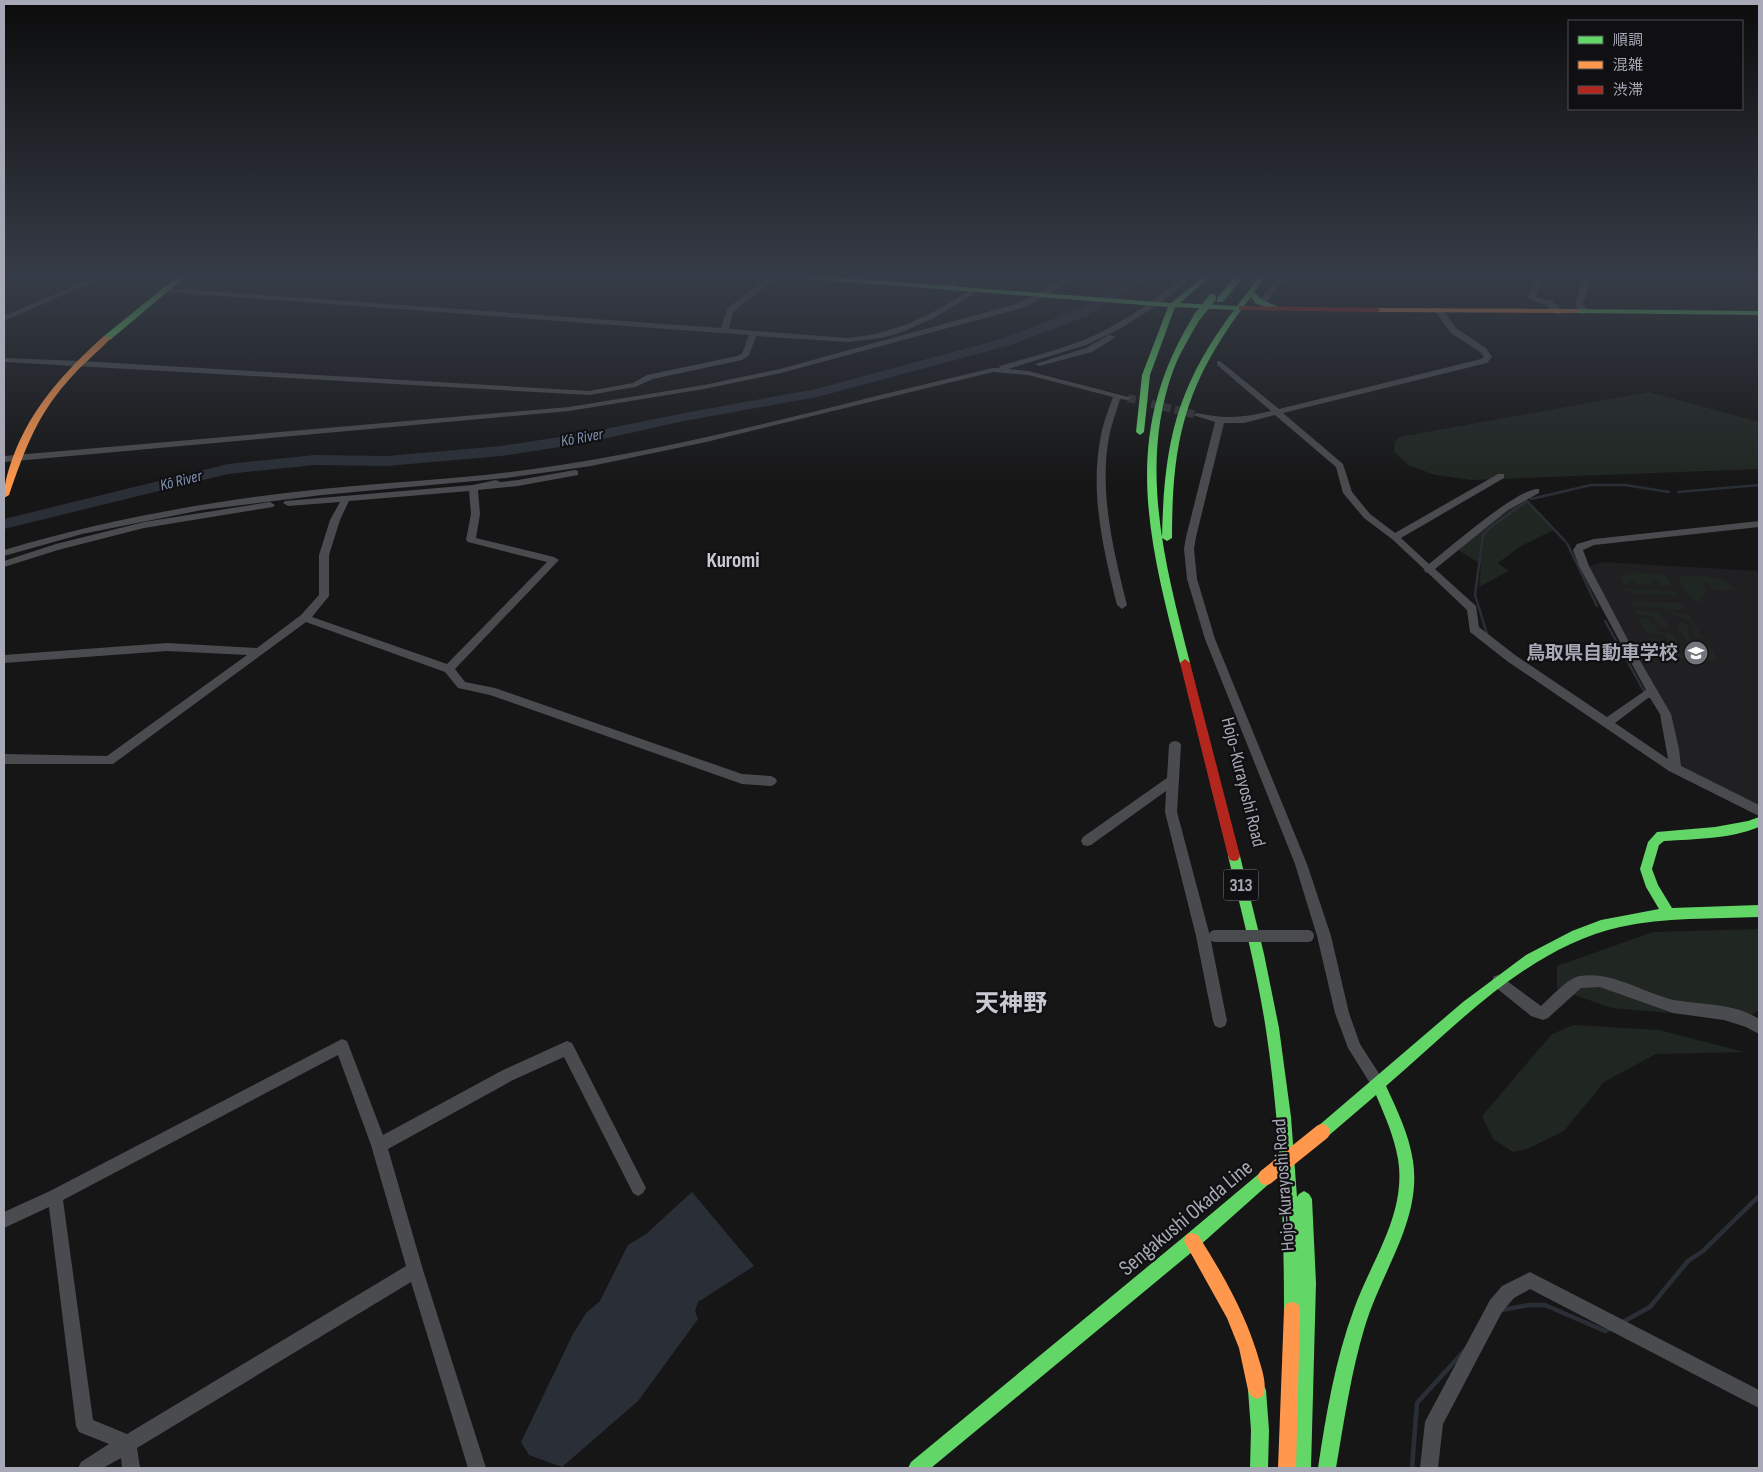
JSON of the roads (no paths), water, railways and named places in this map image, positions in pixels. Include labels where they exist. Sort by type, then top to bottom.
[{"type":"main road","points":[[4,495],[34,419],[47,400],[81,363],[101,346]]},
{"type":"main road","points":[[1157,346],[1146,376],[1140,432],[1143,500],[1162,542]]},
{"type":"main road","name":"Hojo-Kurayoshi Road","points":[[1180,346],[1163,386],[1153,429],[1150,474],[1162,542],[1264,985],[1275,1051],[1283,1111],[1290,1198],[1292,1278],[1291,1383],[1287,1468]]},
{"type":"main road","points":[[1162,542],[1169,460],[1179,415],[1203,362],[1214,346]]},
{"type":"main road","name":"Hojo-Kurayoshi Road","points":[[1162,542],[1261,922],[1290,1070]]},
{"type":"main road","points":[[1669,915],[1652,887],[1646,869],[1654,842],[1661,836],[1715,832],[1749,826],[1759,822]]},
{"type":"main road","name":"Sengakushi Okada Line","points":[[917,1468],[934,1462],[1266,1177],[1322,1132],[1499,981],[1568,938],[1601,926],[1669,915],[1759,912]]},
{"type":"main road","points":[[1327,1468],[1353,1340],[1363,1306],[1387,1256],[1404,1205],[1407,1175],[1403,1143],[1378,1083]]},
{"type":"main road","name":"Hojo-Kurayoshi Road","points":[[1298,1132],[1300,1161]]},
{"type":"main road","name":"Hojo-Kurayoshi Road","points":[[1302,1468],[1308,1283],[1303,1191]]},
{"type":"main road","points":[[1192,1241],[1220,1284],[1238,1318],[1251,1357],[1258,1392],[1261,1439],[1259,1468]]},
{"type":"street","points":[[4,360],[589,393],[635,385],[650,376],[739,358],[745,355],[749,346]]},
{"type":"street","points":[[4,459],[569,409],[704,387],[781,371],[874,346]]},
{"type":"street","points":[[1002,370],[1004,367],[1074,346]]},
{"type":"street","points":[[1022,372],[1031,366],[1089,350],[1096,346]]},
{"type":"street","points":[[1197,415],[1220,420],[1244,420],[1277,413],[1484,361],[1488,357],[1483,350],[1476,346]]},
{"type":"street","points":[[1220,363],[1340,466],[1348,492],[1368,516],[1396,537],[1428,570],[1472,609],[1474,628],[1510,658],[1675,769],[1759,811]]},
{"type":"street","points":[[4,553],[74,533],[148,516],[248,500],[473,479],[543,470],[667,449],[769,426],[993,370],[1022,372],[1128,398]]},
{"type":"street","points":[[1117,396],[1103,446],[1102,506],[1107,544],[1122,605]]},
{"type":"street","points":[[1220,420],[1190,536],[1189,549],[1192,579],[1210,639],[1301,864],[1324,936],[1342,1013],[1355,1048],[1378,1083]]},
{"type":"street","points":[[4,564],[56,546],[144,525],[273,505],[518,483],[651,460],[667,449]]},
{"type":"street","points":[[472,488],[518,478],[543,470]]},
{"type":"street","points":[[1396,537],[1501,476]]},
{"type":"street","points":[[449,669],[554,560],[471,540],[476,525],[477,507],[472,488]]},
{"type":"street","points":[[1428,570],[1505,508],[1536,491]]},
{"type":"street","points":[[4,759],[109,761],[200,697],[305,618],[324,596],[324,555],[335,520],[346,498]]},
{"type":"street","points":[[1675,769],[1673,749],[1665,714],[1584,566],[1578,550],[1580,546],[1594,542],[1759,524]]},
{"type":"street","points":[[305,618],[449,669],[462,685],[491,691],[742,779],[770,781]]},
{"type":"street","points":[[4,659],[167,647],[259,652]]},
{"type":"street","points":[[1606,724],[1646,694],[1653,694]]},
{"type":"street","points":[[1174,745],[1171,812],[1209,936],[1220,1022]]},
{"type":"street","points":[[1087,841],[1173,780]]},
{"type":"street","points":[[1209,936],[1324,936]]},
{"type":"street","points":[[1499,981],[1536,1011],[1543,1013],[1578,982],[1600,981],[1673,1006],[1724,1013],[1750,1021],[1759,1027]]},
{"type":"street","points":[[4,1220],[55,1196],[342,1046],[379,1145],[414,1270],[477,1468]]},
{"type":"street","points":[[379,1145],[508,1075],[566,1048],[638,1188]]},
{"type":"street","points":[[55,1196],[85,1426],[128,1443]]},
{"type":"street","points":[[87,1468],[414,1270]]},
{"type":"street","points":[[1429,1468],[1434,1422],[1496,1306],[1508,1292],[1530,1280],[1759,1399]]},
{"type":"street","points":[[128,1443],[131,1468]]},
{"type":"waterway","name":"Kō River","points":[[4,524],[228,469],[315,460],[387,461],[501,451],[585,438],[679,418],[817,393],[992,346]]},
{"type":"waterway","points":[[1531,499],[1591,485],[1625,485],[1669,492]]},
{"type":"waterway","points":[[1678,492],[1759,485]]},
{"type":"waterway","points":[[1487,634],[1475,595],[1483,535],[1492,526],[1527,501]]},
{"type":"waterway","points":[[1528,502],[1565,541]]},
{"type":"waterway","points":[[1567,543],[1597,606]]},
{"type":"waterway","points":[[1605,621],[1644,691]]},
{"type":"waterway","points":[[1621,1323],[1650,1307],[1688,1261],[1703,1251],[1759,1196]]},
{"type":"waterway","points":[[1502,1310],[1529,1305],[1545,1305],[1605,1331],[1611,1328]]},
{"type":"waterway","points":[[1412,1468],[1417,1403],[1465,1350]]},
{"type":"tunnel","points":[[1128,398],[1197,415]]},
{"type":"place","name":"鳥取県自動車学校","points":[[1696,653]]},
{"type":"district","name":"Kuromi","points":[[733,560]]},
{"type":"district","name":"天神野","points":[[1011,1003]]}]
